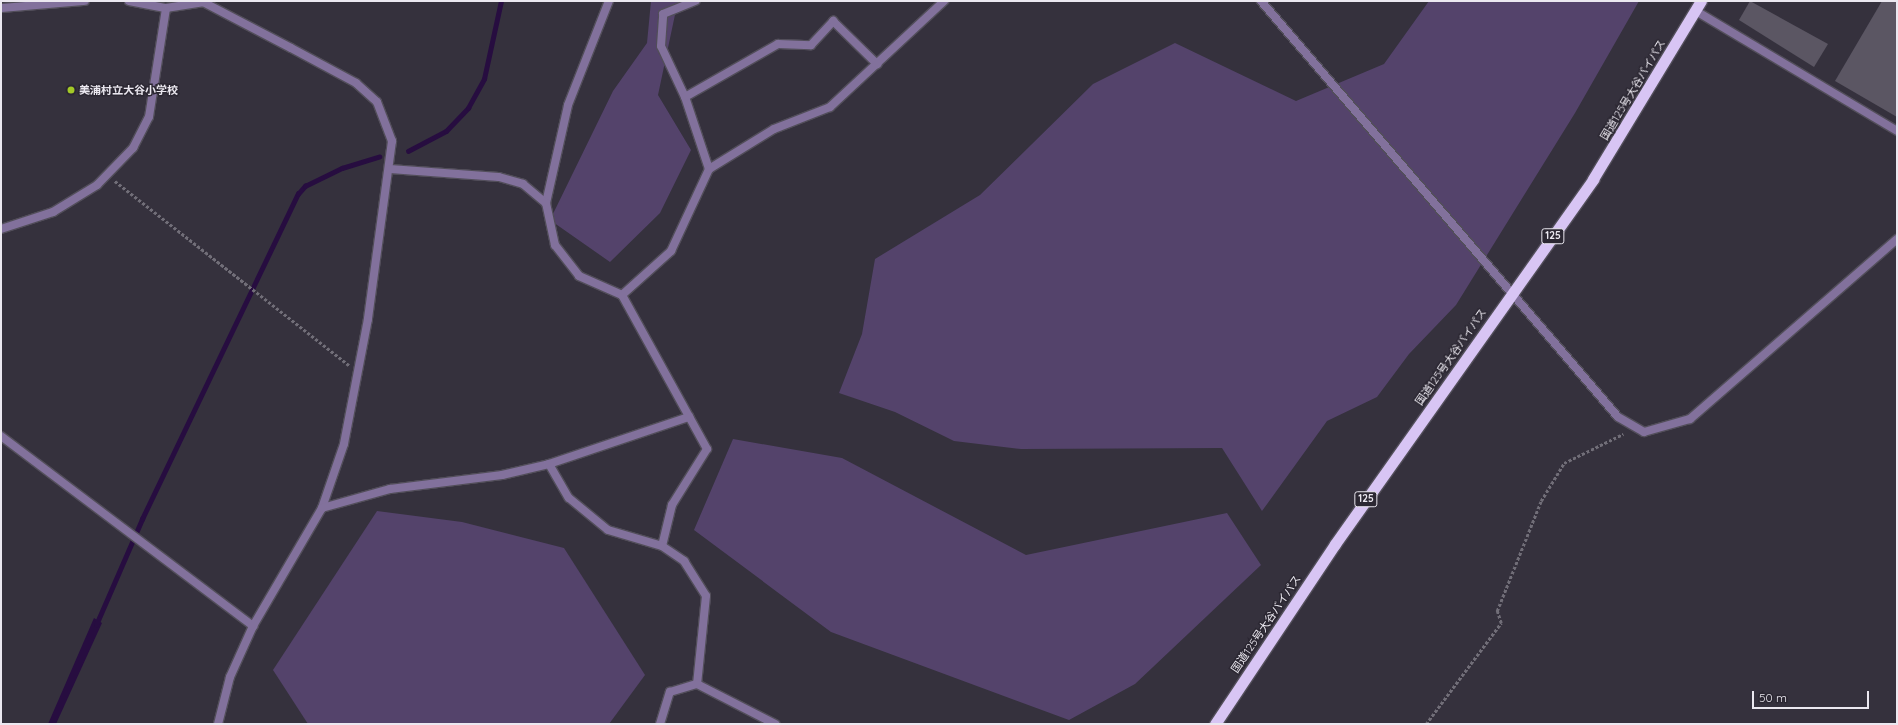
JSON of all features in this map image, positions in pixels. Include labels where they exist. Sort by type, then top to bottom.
[{"type":"highway","name":"国道125号大谷バイパス","points":[[1215,724],[1335,544],[1593,179],[1698,6]]},
{"type":"street","points":[[1,8],[85,1]]},
{"type":"street","points":[[129,1],[166,8],[203,2],[356,83],[371,97],[389,127],[390,169],[358,372],[344,444],[322,508],[254,626],[230,677],[218,724]]},
{"type":"street","points":[[609,1],[568,105],[546,203],[555,245],[579,276],[622,295],[707,449],[672,505],[662,546]]},
{"type":"street","points":[[696,1],[663,14],[661,46],[685,97],[709,169]]},
{"type":"street","points":[[622,295],[671,251],[709,169],[774,129],[830,107],[944,1]]},
{"type":"street","points":[[1261,1],[1618,417],[1644,432],[1662,430],[1690,419],[1897,239]]},
{"type":"street","points":[[1698,6],[1897,131]]},
{"type":"street","points":[[1,229],[53,212],[96,185],[133,148],[149,117],[166,8]]},
{"type":"street","points":[[685,97],[778,44],[811,45],[833,21],[877,64]]},
{"type":"street","points":[[390,169],[499,177],[523,184],[546,203]]},
{"type":"street","points":[[322,508],[390,489],[502,475],[549,464],[689,417]]},
{"type":"street","points":[[1,436],[119,523],[254,626]]},
{"type":"street","points":[[549,464],[569,498],[608,530],[662,546],[684,561],[706,596],[697,684]]},
{"type":"street","points":[[660,724],[670,692],[697,684],[774,724]]},
{"type":"path","points":[[107,175],[358,372]]},
{"type":"path","points":[[1426,724],[1501,623],[1497,612],[1541,501],[1564,463],[1635,428]]},
{"type":"shaded area","points":[[651,1],[682,1],[676,10],[658,95],[691,150],[660,213],[610,262],[550,220],[613,91],[647,43]]},
{"type":"shaded area","points":[[1429,1],[1639,1],[1575,113],[1456,305],[1409,354],[1377,397],[1327,421],[1262,511],[1222,448],[1021,449],[954,441],[895,412],[839,393],[862,334],[875,259],[980,195],[1093,84],[1175,43],[1296,101],[1384,64]]},
{"type":"shaded area","points":[[733,439],[842,458],[1026,555],[1227,513],[1261,565],[1135,684],[1069,720],[831,632],[694,530]]},
{"type":"shaded area","points":[[377,511],[462,522],[564,548],[645,675],[609,724],[308,724],[273,670]]},
{"type":"shaded area","points":[[94,618],[102,623],[56,724],[48,724]]},
{"type":"building","points":[[1750,1],[1828,44],[1814,67],[1739,20]]},
{"type":"building","points":[[1882,1],[1897,1],[1897,117],[1835,81]]},
{"type":"waterway","points":[[408,151],[446,131],[468,108],[484,79],[501,1]]},
{"type":"waterway","points":[[96,625],[142,519],[298,194],[305,186],[342,168],[379,157]]},
{"type":"place","name":"美浦村立大谷小学校","points":[[71,90]]}]
